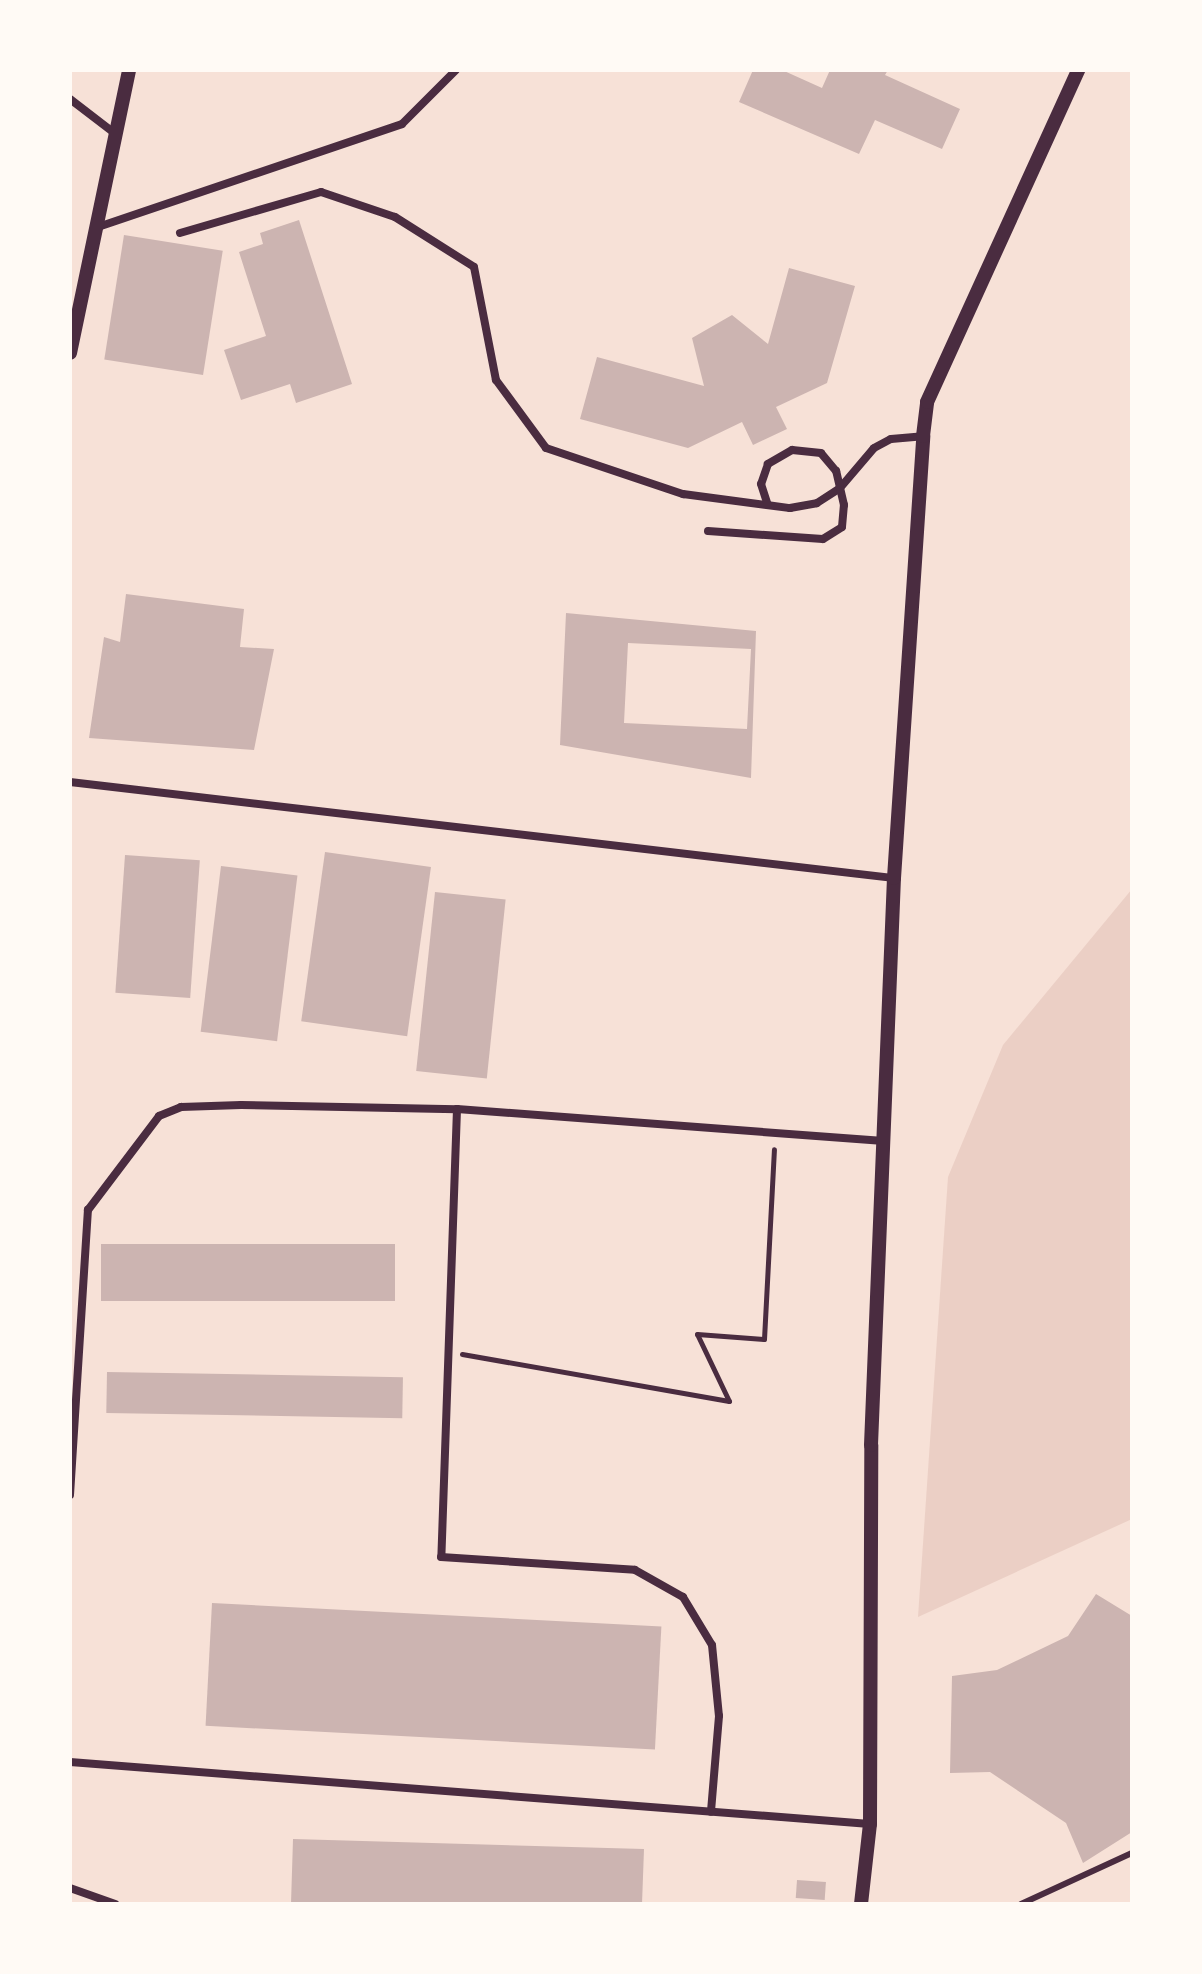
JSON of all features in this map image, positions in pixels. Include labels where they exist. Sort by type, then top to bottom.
[{"type":"street","points":[[70,353],[113,132],[129,70]]},
{"type":"street","points":[[95,228],[402,124],[456,70]]},
{"type":"street","points":[[861,1904],[870,1824],[871,1445],[894,878],[927,402],[1078,70]]},
{"type":"street","points":[[70,99],[113,132]]},
{"type":"street","points":[[180,233],[321,192],[395,217],[474,267],[496,380],[546,448],[683,494],[768,505],[817,503],[840,488],[874,448],[891,439],[923,436]]},
{"type":"street","points":[[708,531],[823,539],[842,527],[836,471],[821,453],[792,450],[768,464],[761,484],[768,505]]},
{"type":"street","points":[[70,782],[894,878]]},
{"type":"street","points":[[70,1495],[88,1210],[159,1116],[181,1107],[241,1105],[457,1109],[885,1141]]},
{"type":"street","points":[[457,1109],[441,1557],[635,1570],[683,1597],[712,1645],[719,1716],[711,1812]]},
{"type":"street","points":[[70,1762],[870,1824]]},
{"type":"street","points":[[70,1888],[115,1904]]},
{"type":"lane","points":[[1021,1904],[1132,1853]]},
{"type":"path","points":[[448,1352],[729,1401],[697,1334],[764,1339],[775,1132]]},
{"type":"shaded area","points":[[1132,889],[1132,1519],[918,1617],[948,1177],[1003,1045]]},
{"type":"building","points":[[753,70],[782,70],[822,88],[830,70],[888,70],[885,75],[960,109],[942,149],[875,120],[859,154],[739,102]]},
{"type":"building","points":[[299,220],[352,384],[296,403],[290,384],[241,400],[224,350],[266,336],[239,252],[263,244],[260,233]]},
{"type":"building","points":[[124,235],[223,251],[203,375],[104,359]]},
{"type":"building","points":[[789,268],[855,286],[827,383],[776,407],[787,429],[753,445],[742,422],[688,448],[580,419],[597,357],[704,386],[692,338],[732,315],[768,344]]},
{"type":"building","points":[[126,594],[244,609],[240,647],[274,649],[254,750],[89,738],[104,637],[120,642]]},
{"type":"building","points":[[566,613],[756,631],[751,778],[560,745]],"holes":[[[628,643],[751,649],[747,729],[624,723]]]},
{"type":"building","points":[[325,852],[431,867],[407,1036],[301,1021]]},
{"type":"building","points":[[125,855],[200,860],[190,998],[115,993]]},
{"type":"building","points":[[221,866],[297,875],[277,1041],[201,1032]]},
{"type":"building","points":[[435,892],[506,899],[487,1078],[416,1071]]},
{"type":"building","points":[[101,1244],[395,1244],[395,1301],[101,1301]]},
{"type":"building","points":[[107,1372],[403,1377],[402,1418],[106,1413]]},
{"type":"building","points":[[1096,1594],[1132,1616],[1132,1832],[1083,1863],[1066,1823],[990,1772],[950,1773],[952,1676],[997,1670],[1068,1636]]},
{"type":"building","points":[[212,1603],[661,1627],[655,1749],[206,1726]]},
{"type":"building","points":[[293,1839],[644,1849],[642,1904],[291,1904]]},
{"type":"building","points":[[797,1880],[826,1882],[825,1900],[796,1898]]}]
